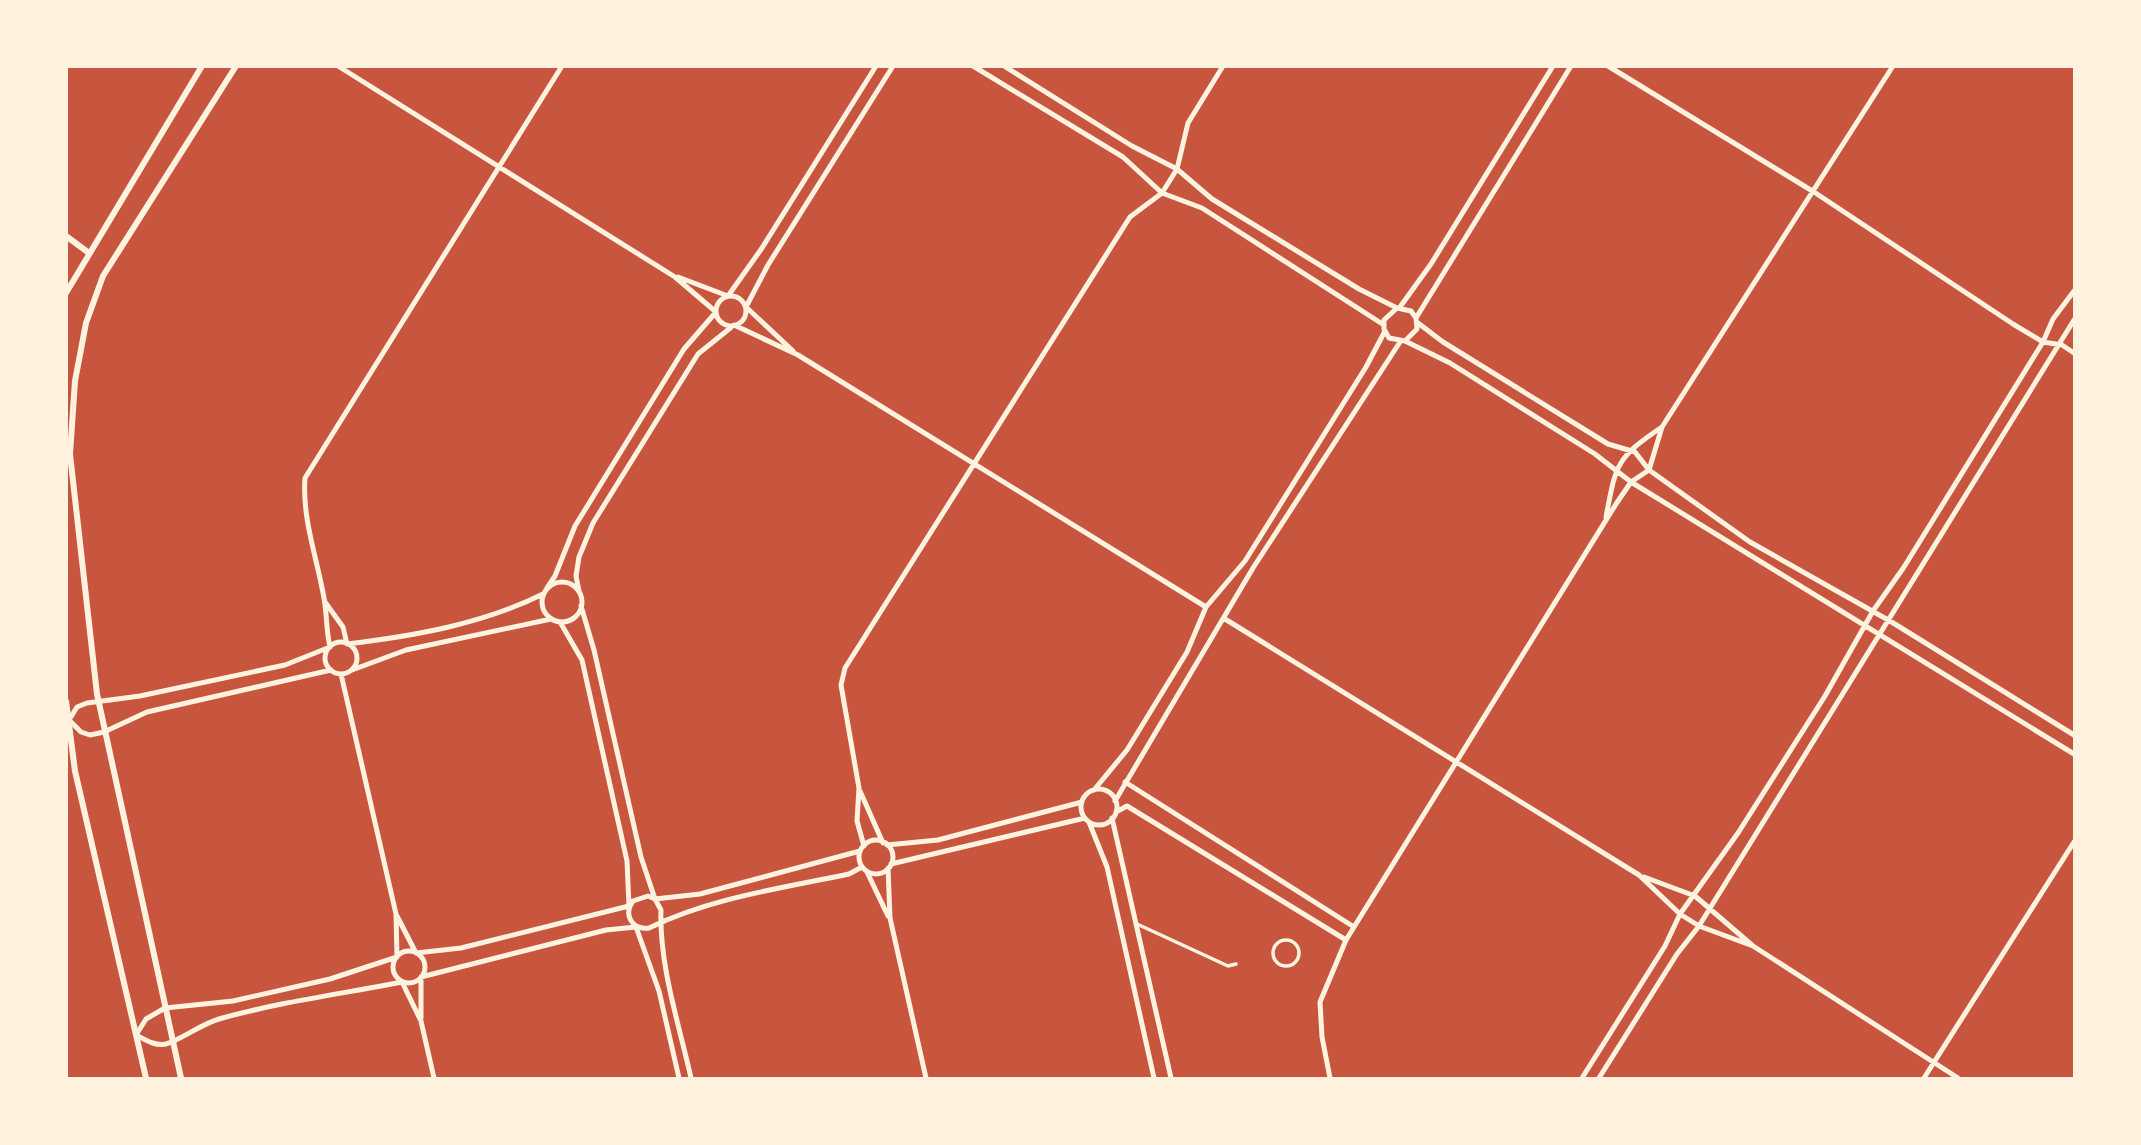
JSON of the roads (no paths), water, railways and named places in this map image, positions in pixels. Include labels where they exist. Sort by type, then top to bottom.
[{"type":"street","points":[[66,293],[202,66]]},
{"type":"street","points":[[181,1079],[98,700],[70,454],[75,381],[86,323],[103,276],[236,66]]},
{"type":"street","points":[[338,66],[675,276],[716,313],[724,324],[734,325],[798,355],[1206,607]]},
{"type":"street","points":[[331,670],[325,658],[330,647],[325,625],[325,601],[303,503],[305,478],[502,167],[562,66]]},
{"type":"street","points":[[551,619],[542,607],[545,591],[555,576],[575,526],[684,349],[716,313],[719,301],[728,296],[762,248],[876,66]]},
{"type":"street","points":[[691,1079],[673,1000],[659,921],[661,910],[641,857],[594,650],[581,606],[576,576],[579,557],[593,523],[698,354],[744,318],[746,307],[768,265],[893,66]]},
{"type":"street","points":[[973,66],[1123,157],[1161,193],[1202,208],[1384,328],[1389,338],[1403,341],[1450,363],[1631,482],[2074,754]]},
{"type":"street","points":[[1004,66],[1132,146],[1177,169],[1212,200],[1359,289],[1398,308],[1411,311],[1417,321],[1534,398],[1608,444],[1635,452],[1649,470],[1751,542],[1890,621],[2074,735]]},
{"type":"street","points":[[890,918],[865,869],[857,821],[859,788],[841,685],[845,668],[1130,217],[1161,193],[1177,169],[1188,123],[1223,66]]},
{"type":"street","points":[[136,1035],[146,1019],[165,1009],[233,1001],[330,979],[406,952],[461,948],[629,906],[643,896],[655,899],[700,894],[862,848],[873,841],[885,844],[938,840],[1082,802],[1127,750],[1187,652],[1206,607],[1245,561],[1366,368],[1384,328],[1386,314],[1398,308],[1465,210],[1553,66]]},
{"type":"street","points":[[1171,1079],[1114,815],[1115,801],[1293,508],[1403,341],[1413,336],[1417,321],[1477,217],[1571,66]]},
{"type":"street","points":[[1608,66],[1814,192],[2043,342],[2062,345],[2074,353]]},
{"type":"street","points":[[1330,1079],[1322,1037],[1320,1002],[1346,940],[1604,523],[1631,482],[1649,470],[1661,427],[1814,192],[1892,66]]},
{"type":"street","points":[[1465,210],[1477,217]]},
{"type":"street","points":[[66,236],[89,253]]},
{"type":"street","points":[[675,276],[737,297],[798,355]]},
{"type":"street","points":[[1582,1079],[1665,946],[1680,914],[1695,896],[1825,696],[1865,624],[1904,567],[2043,342],[2053,319],[2074,290]]},
{"type":"street","points":[[1599,1079],[1677,954],[1699,926],[1822,724],[1890,621],[2062,345],[2074,320]]},
{"type":"street","points":[[1526,411],[1534,398]]},
{"type":"street","points":[[1604,523],[1615,470],[1628,450],[1661,427]]},
{"type":"street","points":[[1282,501],[1293,508]]},
{"type":"street","points":[[69,720],[78,707],[98,700],[140,696],[285,664],[330,647],[397,638],[478,619],[514,608],[566,582],[579,591]]},
{"type":"street","points":[[325,601],[344,627],[347,644],[356,655],[352,670]]},
{"type":"street","points":[[69,720],[81,732],[90,735],[104,732],[147,712],[331,670],[341,674],[406,650],[551,619],[560,622],[573,618],[581,606]]},
{"type":"street","points":[[478,619],[481,634]]},
{"type":"street","points":[[1225,619],[1639,875],[1695,896],[1753,946],[1958,1079]]},
{"type":"street","points":[[560,622],[582,660],[627,861],[629,917],[636,927],[662,1002],[679,1079]]},
{"type":"street","points":[[341,674],[396,914],[397,957],[393,969],[421,1021]]},
{"type":"street","points":[[2001,708],[2010,696]]},
{"type":"street","points":[[66,701],[75,771],[146,1079]]},
{"type":"street","points":[[1125,782],[1354,927]]},
{"type":"street","points":[[859,788],[885,844],[892,853],[890,918],[926,1079]]},
{"type":"street","points":[[1094,790],[1109,793],[1115,801]]},
{"type":"street","points":[[1082,802],[1107,867],[1154,1079]]},
{"type":"street","points":[[136,1035],[154,1045],[172,1041],[191,1029],[218,1019],[348,989],[415,982],[421,977],[606,930],[649,928],[659,921],[686,911],[865,869],[876,874],[890,866],[1087,820],[1099,825],[1127,806],[1346,940]]},
{"type":"street","points":[[1924,1079],[2074,842]]},
{"type":"street","points":[[1639,875],[1680,914],[1699,926],[1753,946]]},
{"type":"street","points":[[396,914],[424,964],[421,977],[421,1021],[434,1079]]},
{"type":"street","points":[[1136,924],[1228,966],[1236,964]]},
{"type":"street","points":[[1286,939],[1297,944],[1298,955],[1294,963],[1283,968],[1272,957],[1280,941],[1286,939]]},
{"type":"street","points":[[662,1002],[673,1000]]}]
